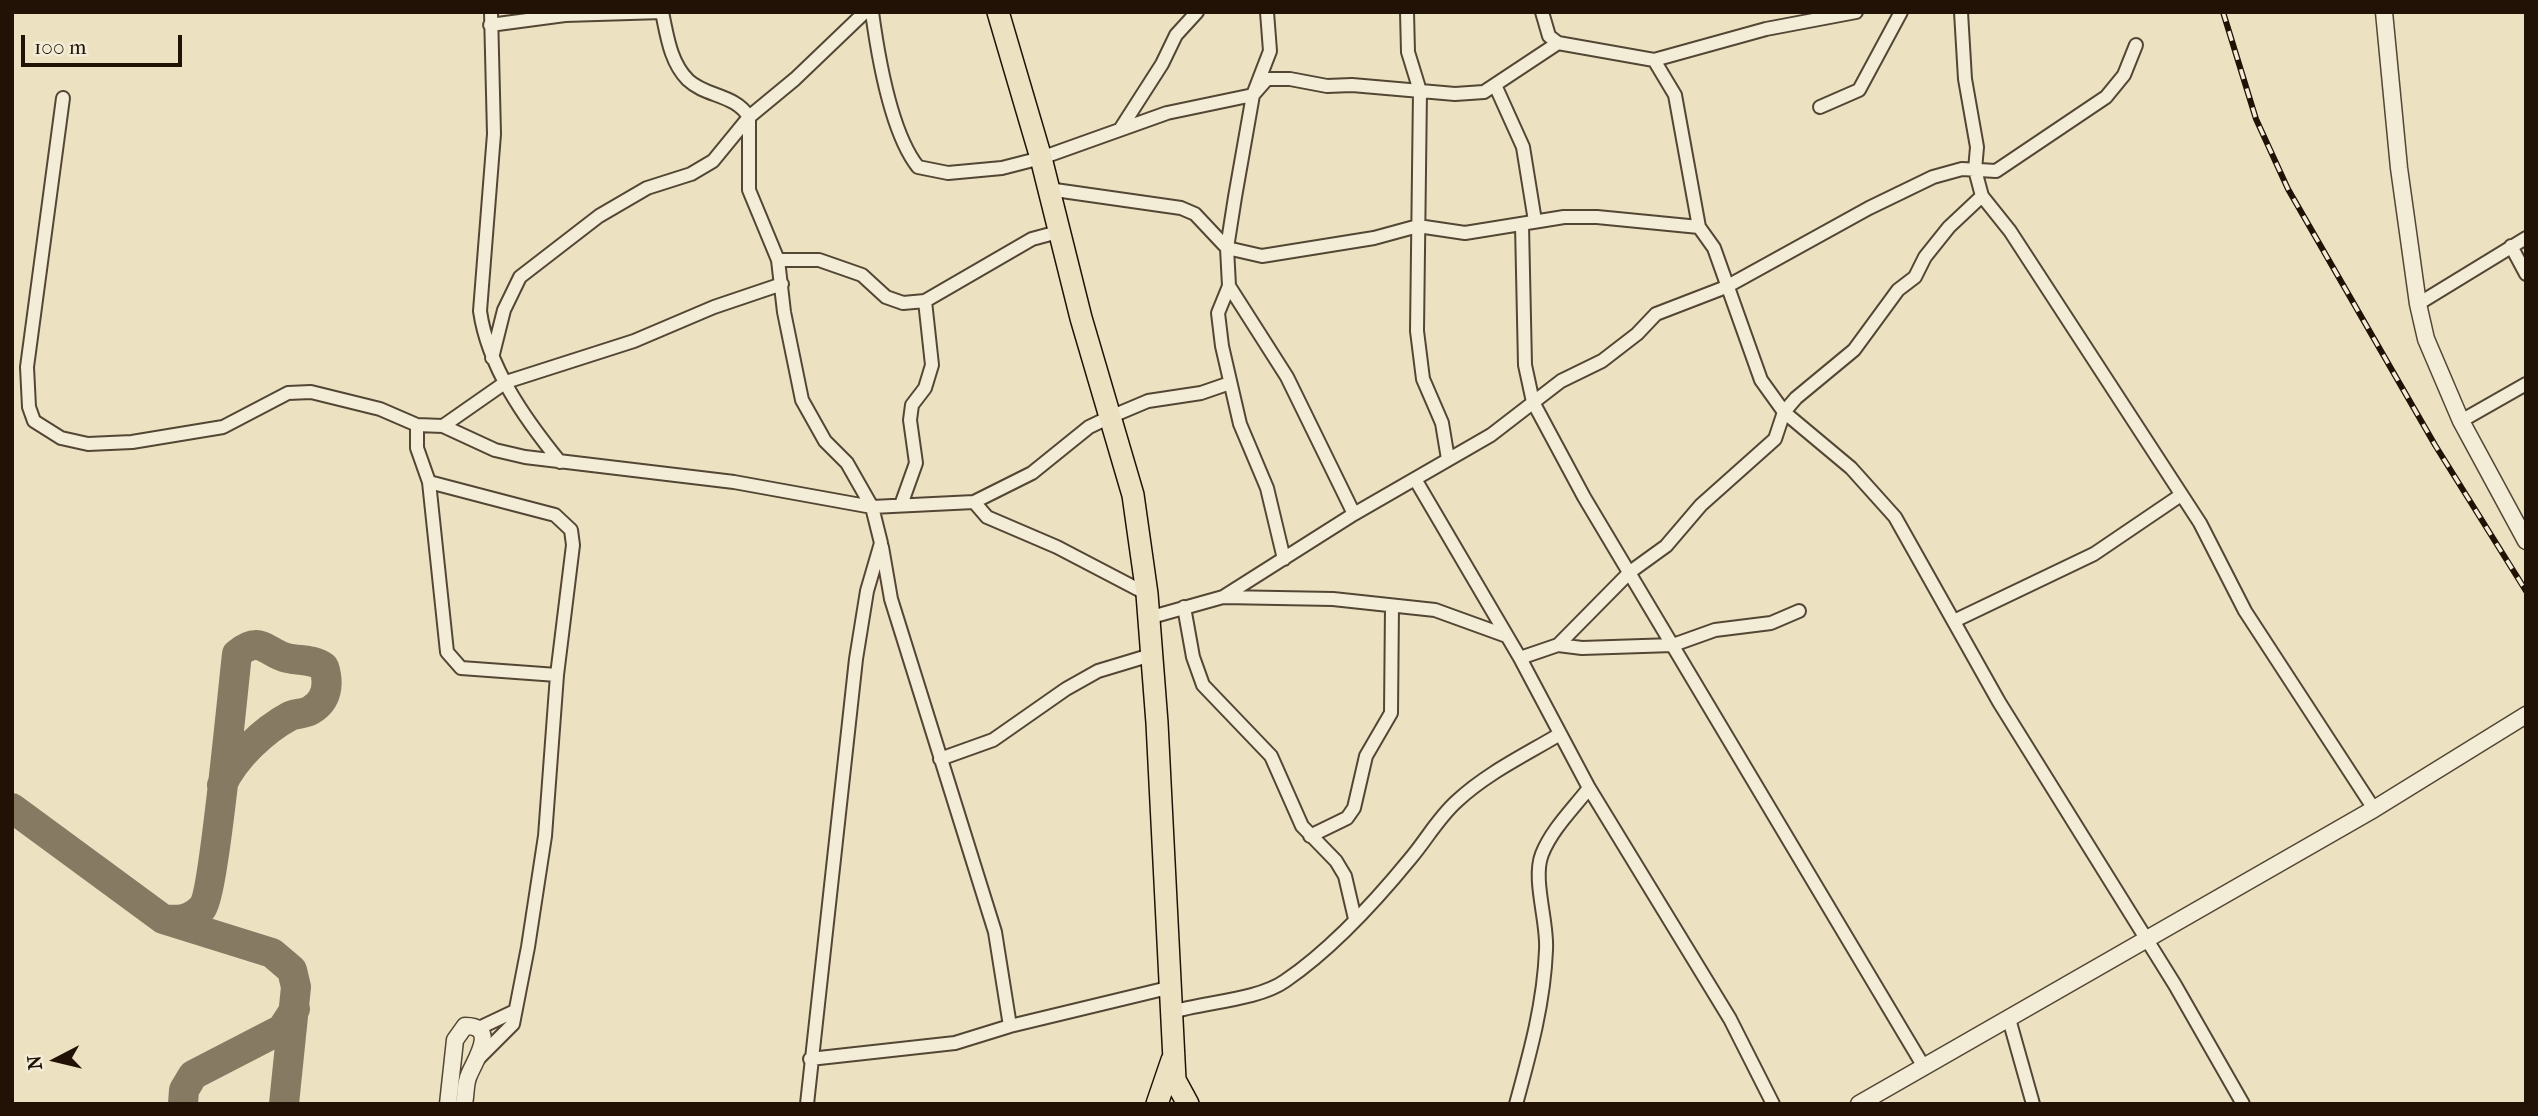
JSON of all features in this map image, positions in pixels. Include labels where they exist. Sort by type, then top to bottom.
[{"type":"main road","points":[[998,12],[1041,158],[1058,232],[1133,495],[1147,594],[1172,987],[1175,1080],[1188,1104]]},
{"type":"main road","points":[[1157,1104],[1174,1054]]},
{"type":"street","points":[[560,462],[539,436],[492,358],[480,312],[488,239],[494,134],[490,19],[662,12],[676,63],[690,82],[743,107],[749,117],[749,190],[779,260],[784,312],[802,400],[825,441],[847,463],[873,507],[891,599],[925,700],[940,759],[995,932],[1010,1026]]},
{"type":"street","points":[[492,358],[504,310],[520,277],[599,216],[647,188],[691,174],[713,160],[749,117],[795,79],[865,12]]},
{"type":"street","points":[[872,12],[886,92],[907,154],[918,167],[948,173],[972,172],[1041,158],[1167,113],[1252,95],[1267,79],[1290,79],[1327,86],[1484,92],[1558,43]]},
{"type":"street","points":[[1121,128],[1162,64],[1176,35],[1197,12]]},
{"type":"street","points":[[1267,12],[1270,51],[1252,95],[1227,248],[1229,286],[1218,313],[1240,424],[1255,452],[1277,520],[1284,559]]},
{"type":"street","points":[[1407,12],[1408,52],[1420,91],[1417,331],[1423,379],[1442,424],[1448,459]]},
{"type":"street","points":[[1542,12],[1549,36],[1558,43],[1654,60],[1766,29],[1856,12]]},
{"type":"street","points":[[1820,107],[1859,90],[1872,72],[1901,12]]},
{"type":"street","points":[[1961,12],[1965,79],[1977,147],[1975,170],[1982,196],[2023,251],[2200,523],[2245,611],[2374,809]]},
{"type":"street","points":[[2384,12],[2399,168],[2418,304],[2426,339],[2461,421],[2523,531]]},
{"type":"street","points":[[1223,597],[1354,514],[1491,435],[1561,381],[1602,361],[1637,334],[1656,314],[1726,286],[1869,208],[1933,177],[1962,169],[1996,171],[2106,97],[2124,75],[2136,45]]},
{"type":"street","points":[[1654,60],[1675,94],[1699,227],[1714,248],[1756,369],[1784,412],[1851,468],[1895,517],[2006,713],[2243,1104]]},
{"type":"street","points":[[1495,85],[1523,147],[1528,223],[1525,365],[1533,402],[1630,572],[1924,1067]]},
{"type":"street","points":[[64,98],[27,367],[29,407],[34,421],[61,438],[108,444],[223,427],[288,393],[311,392],[380,409],[417,425],[443,426],[495,450],[560,462],[734,482],[873,507],[974,502],[1032,473],[1089,426],[1148,401],[1201,393],[1230,383]]},
{"type":"street","points":[[1048,189],[1181,208],[1195,214],[1227,248],[1262,256],[1374,238],[1418,226],[1465,233],[1528,223],[1597,217],[1699,227]]},
{"type":"street","points":[[1558,645],[1630,572],[1666,546],[1701,505],[1775,439],[1784,412],[1796,398],[1854,350],[1898,290],[1914,277],[1925,257],[1949,227],[1982,196]]},
{"type":"street","points":[[779,260],[806,257],[819,260],[862,275],[886,298],[903,303],[925,301],[1031,239],[1058,232]]},
{"type":"street","points":[[2418,304],[2526,238]]},
{"type":"street","points":[[2511,246],[2526,274]]},
{"type":"street","points":[[443,426],[506,382],[634,341],[714,307],[782,284]]},
{"type":"street","points":[[1229,286],[1287,377],[1354,514]]},
{"type":"street","points":[[901,505],[916,463],[911,429],[912,405],[925,388],[932,365],[925,301]]},
{"type":"street","points":[[2461,421],[2526,384]]},
{"type":"street","points":[[417,425],[417,448],[429,482],[447,652],[461,668],[557,675]]},
{"type":"street","points":[[1415,479],[1504,635],[1520,658],[1589,788],[1730,1019],[1773,1104]]},
{"type":"street","points":[[429,482],[555,515],[570,530],[573,545],[557,675],[545,836],[528,947],[510,1027],[477,1060]]},
{"type":"street","points":[[1954,621],[2094,554],[2181,495]]},
{"type":"street","points":[[974,502],[987,517],[1057,547],[1147,594]]},
{"type":"street","points":[[807,1104],[856,659],[867,591],[881,543]]},
{"type":"street","points":[[1148,618],[1223,597],[1321,598],[1456,615],[1504,635]]},
{"type":"street","points":[[1310,836],[1347,818],[1354,808],[1366,756],[1391,713],[1392,606]]},
{"type":"street","points":[[1184,607],[1193,657],[1203,685],[1271,756],[1292,808],[1310,836],[1336,861],[1345,876],[1355,919]]},
{"type":"street","points":[[1520,658],[1558,645],[1582,648],[1673,645],[1715,630],[1771,623],[1799,611]]},
{"type":"street","points":[[940,759],[993,740],[1066,689],[1098,671],[1151,654]]},
{"type":"street","points":[[1859,1104],[2374,809],[2526,715]]},
{"type":"street","points":[[1172,1012],[1266,990],[1284,982],[1321,954],[1384,891],[1431,828],[1457,800],[1488,776],[1560,734]]},
{"type":"street","points":[[1516,1104],[1535,1036],[1546,949],[1538,870],[1541,855],[1552,834],[1589,788]]},
{"type":"street","points":[[810,1059],[955,1043],[1010,1026],[1172,987]]},
{"type":"street","points":[[448,1104],[455,1040],[465,1027],[477,1029],[515,1011]]},
{"type":"street","points":[[2009,1019],[2033,1104]]},
{"type":"street","points":[[464,1104],[468,1077],[484,1043],[477,1029]]},
{"type":"taxiway","points":[[163,919],[179,920],[193,915],[202,908],[207,894],[223,789],[227,746],[237,654],[245,648],[258,645],[280,656],[311,661],[324,667],[326,691],[317,706],[290,716],[260,737],[234,765],[227,775],[222,785]]},
{"type":"taxiway","points":[[12,808],[163,919],[272,953],[292,970],[296,987],[284,1104]]},
{"type":"taxiway","points":[[183,1104],[184,1090],[193,1075],[282,1029],[295,1009]]},
{"type":"railway","points":[[2223,12],[2256,119],[2288,189],[2435,445],[2526,591]]}]
